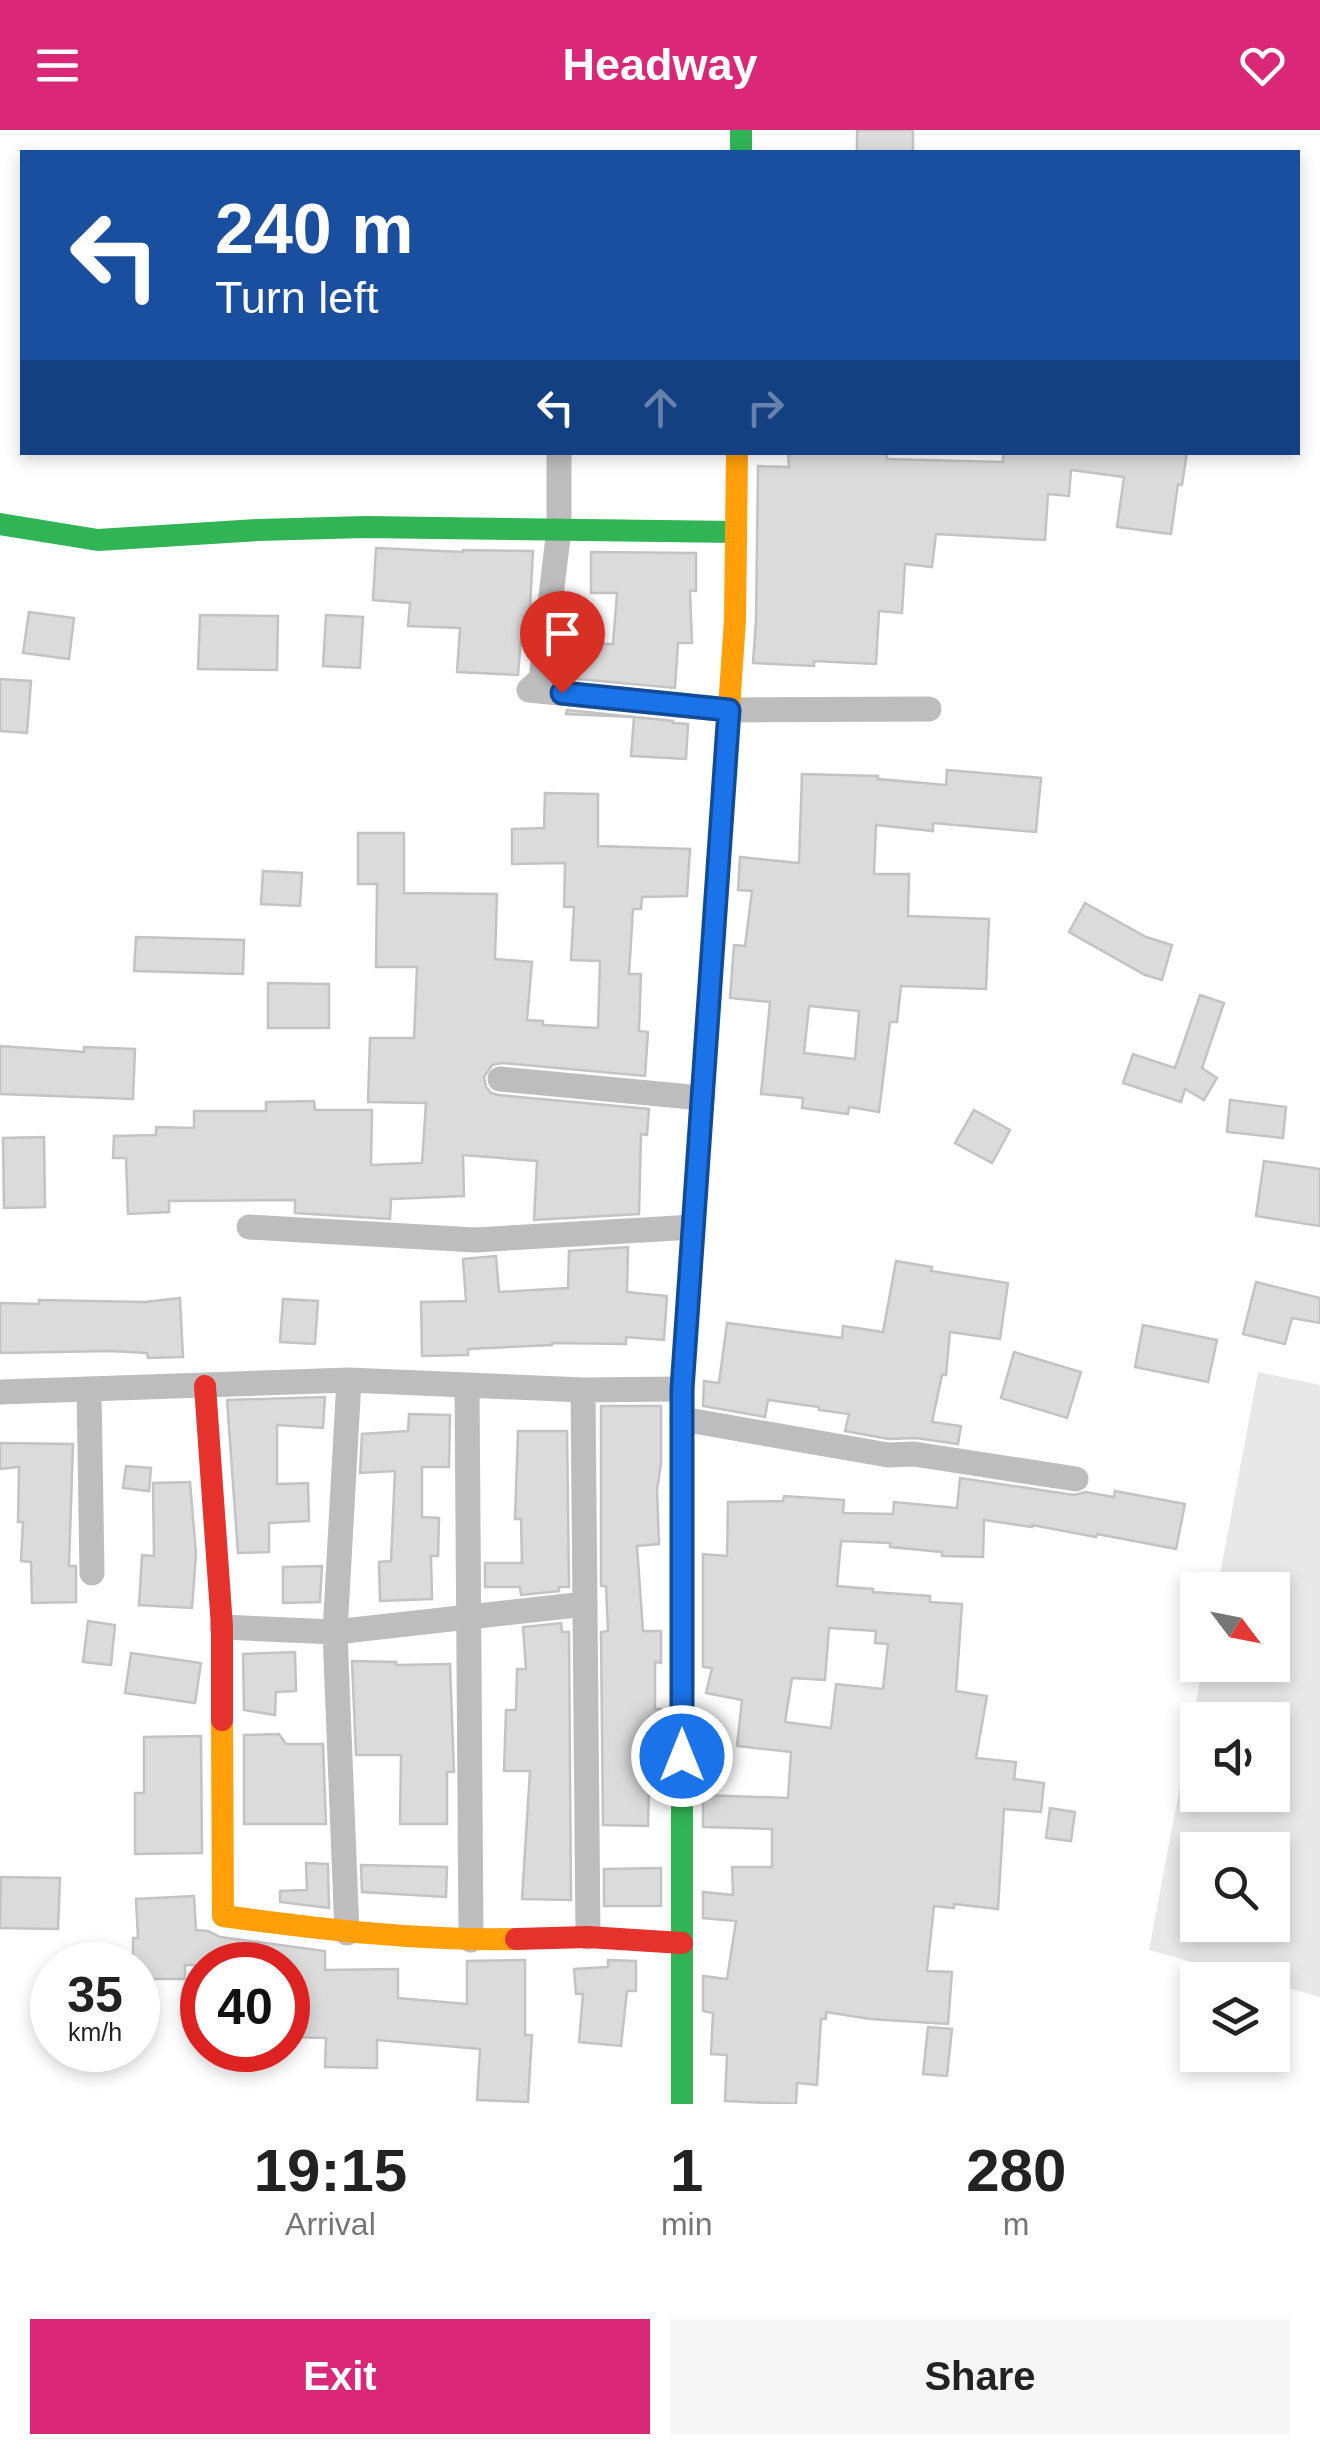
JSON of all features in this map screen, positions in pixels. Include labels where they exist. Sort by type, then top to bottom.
[{"type":"street","points":[[559,455],[559,529],[541,679],[528,690],[729,710],[929,709]]},
{"type":"street","points":[[682,2104],[682,1389],[729,710],[737,455]]},
{"type":"street","points":[[0,524],[98,540],[365,526],[736,532]]},
{"type":"street","points":[[500,1079],[702,1098]]},
{"type":"street","points":[[249,1227],[475,1240],[693,1227]]},
{"type":"street","points":[[0,1392],[348,1380],[583,1390],[682,1389]]},
{"type":"street","points":[[347,1933],[334,1632],[348,1380]]},
{"type":"street","points":[[467,1385],[471,1940]]},
{"type":"street","points":[[205,1386],[222,1627],[223,1916],[347,1933],[471,1940],[588,1937],[682,1943]]},
{"type":"street","points":[[89,1390],[92,1573]]},
{"type":"street","points":[[583,1390],[588,1937]]},
{"type":"street","points":[[682,1419],[888,1454],[914,1454],[1076,1479]]},
{"type":"street","points":[[222,1627],[334,1632],[585,1604]]},
{"type":"shaded area","points":[[1258,1372],[1320,1385],[1320,1997],[1290,1989],[1290,1962],[1192,1962],[1149,1950],[1180,1786],[1180,1812],[1290,1812],[1290,1702],[1196,1702],[1200,1682],[1290,1682],[1290,1572],[1220,1572]]},
{"type":"building","points":[[857,130],[913,130],[913,150],[857,150]]},
{"type":"building","points":[[788,455],[887,455],[887,459],[1003,462],[1003,455],[1187,455],[1171,534],[1117,527],[1124,477],[1071,470],[1069,496],[1048,494],[1045,540],[936,534],[932,567],[905,564],[902,613],[879,611],[876,664],[814,661],[814,666],[753,663],[758,466],[789,467]]},
{"type":"building","points":[[376,548],[533,551],[529,627],[522,627],[518,675],[457,672],[460,628],[408,626],[410,603],[373,600]]},
{"type":"building","points":[[591,552],[696,553],[696,591],[690,591],[692,643],[678,643],[675,688],[568,678],[570,643],[613,644],[617,593],[591,593]]},
{"type":"building","points":[[29,612],[74,618],[69,659],[23,653]]},
{"type":"building","points":[[200,615],[278,616],[277,670],[198,669]]},
{"type":"building","points":[[326,615],[363,617],[360,668],[323,666]]},
{"type":"building","points":[[0,679],[31,681],[27,733],[0,731]]},
{"type":"building","points":[[567,710],[673,721],[688,724],[686,759],[631,756],[634,717],[566,714]]},
{"type":"building","points":[[947,770],[1041,778],[1036,832],[933,823],[933,831],[876,825],[874,874],[909,874],[908,916],[989,919],[986,989],[901,986],[897,1022],[890,1022],[879,1112],[849,1107],[848,1114],[802,1108],[803,1098],[761,1094],[770,1002],[730,998],[734,945],[745,946],[752,891],[738,890],[740,857],[799,863],[802,774],[878,776],[946,785]],"holes":[[[809,1006],[859,1011],[855,1059],[804,1053]]]},
{"type":"building","points":[[545,793],[598,794],[598,846],[690,849],[687,896],[642,897],[641,909],[633,909],[629,974],[641,974],[639,1031],[648,1032],[645,1076],[502,1063],[492,1065],[484,1077],[486,1087],[498,1095],[649,1109],[647,1135],[641,1134],[639,1214],[534,1220],[537,1161],[463,1155],[464,1196],[391,1199],[390,1219],[295,1213],[295,1200],[169,1201],[169,1212],[128,1214],[126,1158],[113,1158],[114,1136],[156,1135],[156,1127],[194,1128],[194,1111],[266,1111],[266,1102],[314,1101],[315,1110],[372,1110],[371,1165],[422,1163],[426,1103],[368,1102],[370,1038],[414,1038],[417,967],[376,967],[377,884],[358,884],[358,833],[404,833],[404,893],[497,894],[495,959],[532,962],[527,1020],[543,1021],[543,1025],[598,1028],[600,961],[571,960],[574,907],[564,907],[565,863],[512,864],[512,829],[544,828]]},
{"type":"building","points":[[263,871],[302,873],[300,906],[261,904]]},
{"type":"building","points":[[1085,903],[1146,937],[1172,945],[1162,980],[1145,975],[1069,932]]},
{"type":"building","points":[[136,937],[244,940],[243,974],[134,971]]},
{"type":"building","points":[[268,983],[329,984],[329,1028],[268,1028]]},
{"type":"building","points":[[1200,995],[1224,1003],[1202,1068],[1217,1078],[1204,1100],[1185,1089],[1181,1102],[1123,1083],[1133,1054],[1175,1068]]},
{"type":"building","points":[[0,1046],[84,1052],[84,1047],[135,1049],[133,1099],[0,1094]]},
{"type":"building","points":[[1230,1100],[1286,1107],[1283,1138],[1227,1132]]},
{"type":"building","points":[[974,1110],[1010,1130],[992,1163],[955,1143]]},
{"type":"building","points":[[44,1137],[45,1207],[4,1208],[3,1138]]},
{"type":"building","points":[[1264,1161],[1320,1169],[1320,1226],[1256,1216]]},
{"type":"building","points":[[628,1247],[627,1292],[667,1296],[664,1340],[626,1337],[626,1344],[552,1343],[468,1349],[468,1355],[422,1356],[421,1302],[466,1301],[463,1259],[496,1256],[499,1292],[568,1288],[569,1251]]},
{"type":"building","points":[[896,1261],[932,1267],[931,1271],[1008,1283],[1000,1339],[950,1332],[946,1375],[942,1375],[932,1422],[961,1426],[958,1444],[845,1431],[849,1414],[819,1407],[768,1400],[765,1417],[703,1406],[704,1381],[719,1383],[727,1323],[842,1338],[843,1326],[883,1332]]},
{"type":"building","points":[[1256,1282],[1320,1298],[1320,1323],[1292,1318],[1285,1344],[1243,1334]]},
{"type":"building","points":[[180,1298],[183,1357],[148,1358],[147,1353],[110,1351],[0,1353],[0,1303],[145,1302]]},
{"type":"building","points":[[283,1299],[318,1301],[315,1344],[280,1342]]},
{"type":"building","points":[[1143,1325],[1217,1340],[1208,1382],[1135,1367]]},
{"type":"building","points":[[1014,1352],[1081,1372],[1067,1418],[1001,1398]]},
{"type":"building","points":[[325,1397],[323,1428],[277,1425],[277,1484],[308,1483],[309,1521],[269,1523],[269,1552],[238,1553],[227,1400]]},
{"type":"building","points":[[601,1406],[661,1406],[659,1544],[637,1546],[643,1631],[661,1631],[661,1663],[655,1662],[655,1709],[661,1709],[661,1784],[649,1784],[648,1826],[603,1825],[601,1632],[608,1631],[606,1586],[601,1586]]},
{"type":"building","points":[[409,1414],[450,1415],[449,1467],[422,1467],[422,1517],[439,1518],[438,1556],[431,1556],[432,1599],[380,1601],[379,1562],[391,1561],[395,1471],[360,1473],[362,1434],[408,1431]]},
{"type":"building","points":[[518,1431],[567,1431],[569,1587],[559,1587],[559,1591],[521,1595],[520,1587],[485,1587],[485,1563],[522,1563],[521,1519],[515,1519]]},
{"type":"building","points":[[0,1443],[73,1444],[69,1566],[76,1566],[76,1602],[32,1603],[31,1562],[21,1561],[19,1467],[0,1469]]},
{"type":"building","points":[[126,1466],[151,1468],[149,1491],[123,1488]]},
{"type":"building","points":[[960,1478],[1074,1495],[1085,1492],[1114,1497],[1115,1491],[1185,1504],[1176,1549],[1097,1534],[1096,1537],[984,1520],[983,1557],[942,1556],[942,1552],[890,1547],[890,1543],[841,1541],[837,1586],[930,1596],[930,1602],[962,1604],[956,1691],[987,1696],[976,1758],[1016,1762],[1014,1779],[1044,1783],[1041,1812],[1004,1809],[998,1909],[934,1906],[927,1971],[952,1972],[948,2024],[826,2012],[826,2019],[821,2019],[817,2085],[797,2083],[796,2104],[725,2101],[727,2055],[711,2054],[713,2013],[703,2011],[703,1976],[727,1979],[736,1921],[703,1918],[703,1892],[733,1895],[732,1867],[772,1867],[772,1829],[703,1827],[703,1795],[788,1798],[791,1752],[737,1746],[742,1700],[706,1693],[712,1668],[703,1667],[703,1554],[727,1556],[728,1502],[783,1501],[784,1496],[844,1500],[843,1513],[893,1514],[894,1502],[957,1508]],"holes":[[[829,1628],[876,1631],[875,1643],[888,1644],[883,1689],[836,1684],[831,1728],[785,1722],[792,1678],[825,1680]]]},
{"type":"building","points":[[190,1482],[196,1554],[192,1608],[139,1605],[142,1555],[154,1556],[153,1483]]},
{"type":"building","points":[[322,1566],[320,1602],[283,1603],[283,1567]]},
{"type":"building","points":[[88,1621],[115,1625],[111,1665],[83,1662]]},
{"type":"building","points":[[561,1623],[562,1632],[569,1632],[571,1900],[522,1899],[530,1771],[504,1771],[506,1710],[516,1710],[517,1669],[526,1669],[523,1627]]},
{"type":"building","points":[[295,1652],[296,1691],[276,1692],[275,1715],[244,1710],[243,1654]]},
{"type":"building","points":[[131,1653],[201,1663],[195,1703],[125,1693]]},
{"type":"building","points":[[352,1661],[450,1664],[454,1772],[447,1772],[447,1824],[400,1824],[401,1755],[356,1755]]},
{"type":"building","points":[[279,1734],[286,1744],[323,1744],[326,1824],[244,1824],[244,1735]]},
{"type":"building","points":[[201,1736],[202,1853],[135,1854],[135,1793],[144,1793],[144,1737]]},
{"type":"building","points":[[1050,1808],[1075,1812],[1071,1841],[1046,1838]]},
{"type":"building","points":[[306,1863],[328,1864],[329,1908],[280,1902],[280,1891],[307,1890]]},
{"type":"building","points":[[361,1865],[447,1867],[446,1897],[362,1892]]},
{"type":"building","points":[[661,1868],[661,1906],[604,1906],[604,1869]]},
{"type":"building","points":[[1,1877],[60,1878],[58,1929],[0,1928]]},
{"type":"building","points":[[194,1896],[196,1930],[258,1942],[180,1942],[180,1979],[160,1979],[160,1942],[133,1942],[133,1938],[138,1938],[136,1899]]},
{"type":"building","points":[[310,1949],[325,1951],[325,1970],[398,1969],[398,1998],[467,2004],[467,1961],[525,1960],[525,2035],[532,2035],[528,2102],[477,2100],[480,2049],[377,2040],[377,2068],[325,2067],[326,2038],[310,2038]]},
{"type":"building","points":[[608,1960],[636,1961],[636,1991],[627,1991],[621,2046],[579,2042],[583,1994],[576,1994],[574,1969],[608,1967]]},
{"type":"building","points":[[928,2027],[952,2029],[947,2076],[923,2074]]},
{"type":"traffic: fast","points":[[741,130],[741,150]]},
{"type":"traffic: fast","points":[[0,524],[98,540],[365,527],[736,532]]},
{"type":"traffic: fast","points":[[682,2104],[682,1389],[728,723]]},
{"type":"traffic: slow","points":[[728,723],[735,620],[737,455]]},
{"type":"traffic: slow","points":[[222,1720],[223,1916],[406,1936],[516,1939]]},
{"type":"traffic: jam","points":[[205,1386],[222,1627],[222,1720]]},
{"type":"traffic: jam","points":[[516,1939],[588,1937],[682,1943]]},
{"type":"route","points":[[562,693],[729,710],[682,1389],[682,1756]]}]
